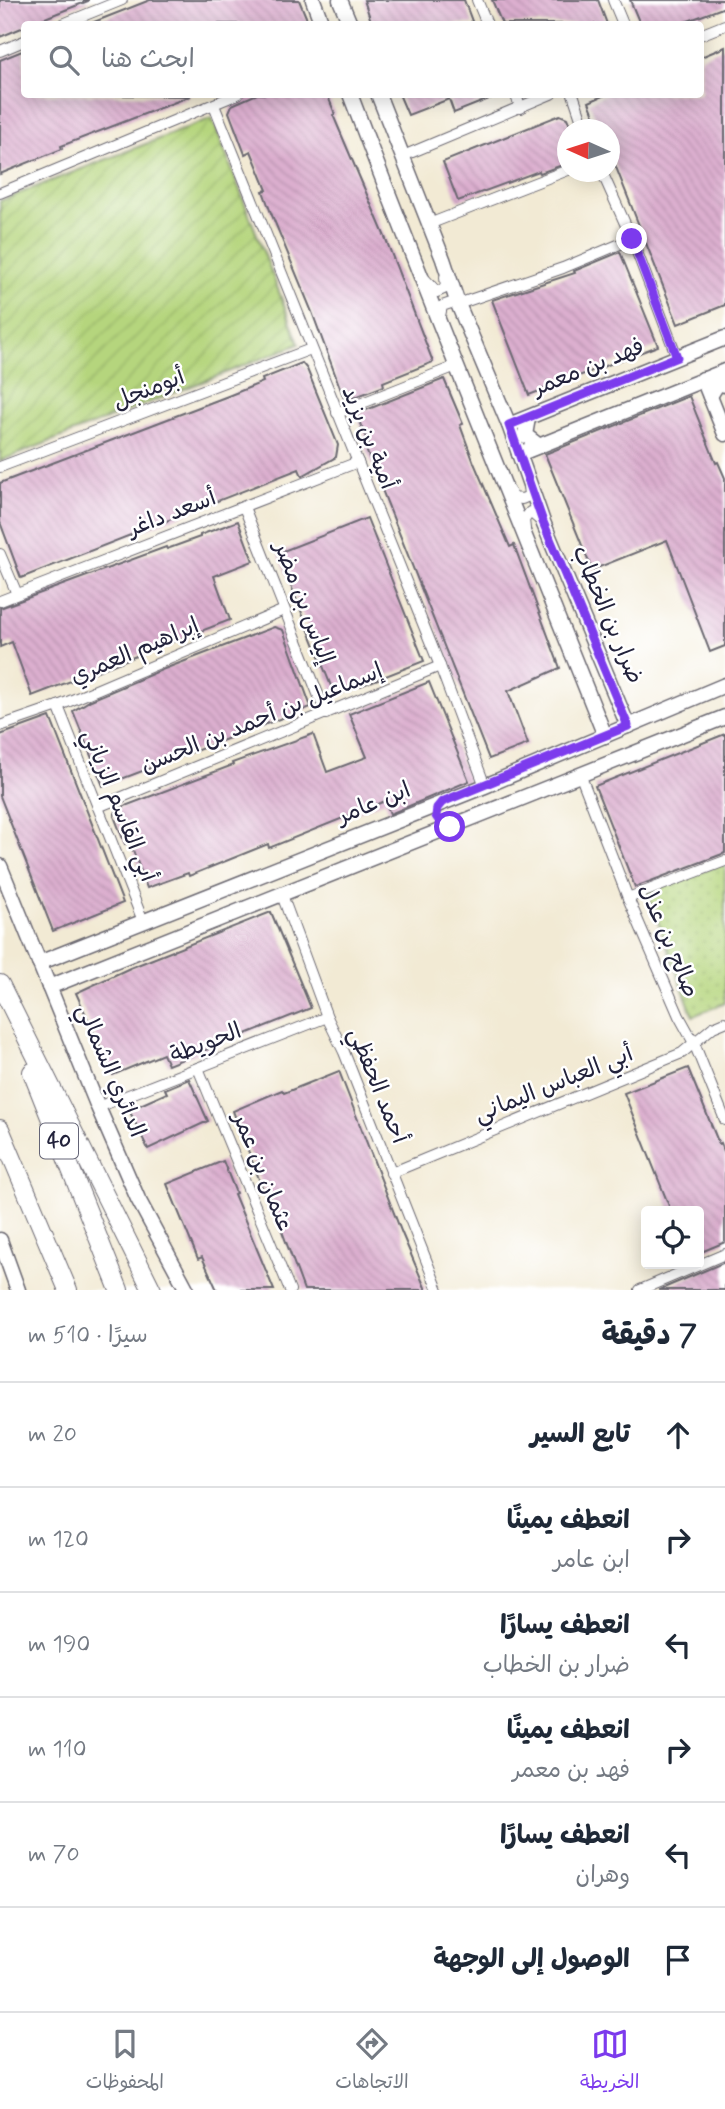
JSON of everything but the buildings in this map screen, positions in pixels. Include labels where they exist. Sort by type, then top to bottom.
[{"type":"highway","points":[[0,984],[152,1290]]},
{"type":"highway","name":"40","points":[[0,993],[119,1290]]},
{"type":"highway","name":"40","points":[[0,1129],[68,1290]]},
{"type":"highway","points":[[37,1216],[60,1290]]},
{"type":"street","points":[[70,21],[122,0]]},
{"type":"street","points":[[313,0],[321,21]]},
{"type":"street","points":[[340,0],[349,21]]},
{"type":"street","points":[[477,0],[486,21]]},
{"type":"street","points":[[613,0],[622,21]]},
{"type":"street","points":[[704,34],[725,25]]},
{"type":"street","points":[[0,51],[21,42]]},
{"type":"street","points":[[0,193],[229,98]]},
{"type":"street","name":"ضرار بن الخطاب","points":[[352,98],[417,272],[605,736]]},
{"type":"street","name":"ضرار بن الخطاب","points":[[380,98],[458,304],[509,425],[529,496],[514,498],[504,482]]},
{"type":"street","points":[[517,98],[521,108]]},
{"type":"street","points":[[403,156],[542,98]]},
{"type":"street","points":[[574,98],[581,119]]},
{"type":"street","name":"أمية بن يزيد","points":[[214,105],[440,666],[485,786]]},
{"type":"street","points":[[429,224],[557,174]]},
{"type":"street","points":[[606,182],[632,239],[677,357]]},
{"type":"street","points":[[439,321],[442,306],[458,304],[563,268],[632,239]]},
{"type":"street","name":"ضرار بن الخطاب","points":[[417,272],[437,292],[446,288],[443,259]]},
{"type":"street","name":"فهد بن معمر","points":[[509,425],[725,338]]},
{"type":"street","name":"أبومنجل","points":[[0,467],[311,349]]},
{"type":"street","points":[[337,413],[456,366]]},
{"type":"street","points":[[519,454],[725,371]]},
{"type":"street","points":[[703,379],[725,434]]},
{"type":"street","points":[[710,396],[718,383],[725,385]]},
{"type":"street","points":[[528,418],[525,435],[538,446]]},
{"type":"street","name":"أسعد داغر","points":[[0,601],[358,463]]},
{"type":"street","name":"ضرار بن الخطاب","points":[[524,471],[628,726]]},
{"type":"street","name":"إلياس بن مضر","points":[[244,507],[326,714]]},
{"type":"street","points":[[526,538],[524,520],[530,512],[543,522]]},
{"type":"street","points":[[0,554],[16,594]]},
{"type":"street","name":"إبراهيم العمري","points":[[0,726],[58,706],[284,610]]},
{"type":"street","name":"إسماعيل بن أحمد بن الحسن","points":[[98,807],[440,666]]},
{"type":"street","name":"ابن عامر","points":[[39,963],[485,786],[725,685]]},
{"type":"street","name":"أبي القاسم الزياني","points":[[58,706],[144,921]]},
{"type":"street","points":[[49,988],[725,717]]},
{"type":"street","name":"صالح بن عذل","points":[[580,774],[628,898],[678,1016],[694,1043],[725,1119]]},
{"type":"street","points":[[446,800],[437,808],[436,816],[442,825],[454,826]]},
{"type":"street","points":[[398,819],[410,820],[417,829],[414,840],[408,845]]},
{"type":"street","points":[[628,898],[725,861]]},
{"type":"street","name":"الدائري الشمالي","points":[[0,866],[138,1199],[187,1290]]},
{"type":"street","name":"أحمد الحفظي","points":[[282,895],[327,1017],[344,1052],[438,1290]]},
{"type":"street","name":"الحويطة","points":[[98,1107],[327,1017]]},
{"type":"street","name":"أبي العباس اليماني","points":[[391,1173],[682,1053],[713,1027],[725,1022]]},
{"type":"street","name":"عثمان بن عمر","points":[[198,1068],[290,1290]]},
{"type":"street","points":[[0,1240],[19,1290]]},
{"type":"street","points":[[640,1290],[653,1288],[725,1254]]},
{"type":"green space","points":[[212,118],[299,344],[0,461],[0,201]]},
{"type":"green space","points":[[725,863],[725,1003],[693,1016],[647,892]]},
{"type":"route","points":[[450,827],[439,823],[436,816],[435,812],[442,802],[628,726],[543,522],[509,425],[677,357],[632,239]]}]
